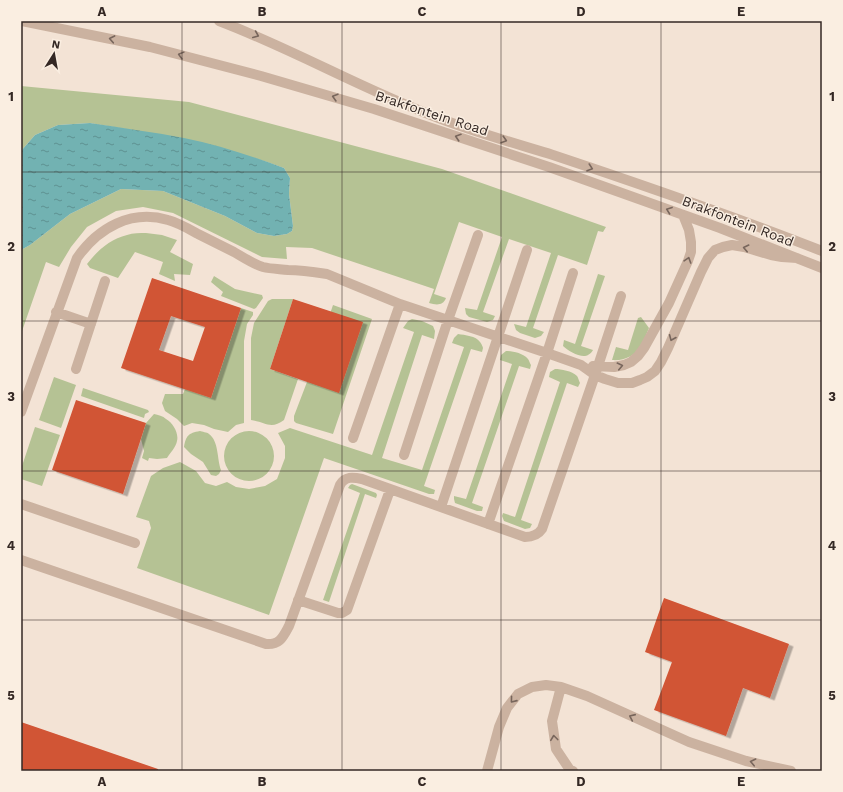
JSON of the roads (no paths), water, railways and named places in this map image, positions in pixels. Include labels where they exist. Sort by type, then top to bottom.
[{"type":"street","name":"Brakfontein Road","points":[[22,21],[150,47],[260,76],[374,109],[549,167],[683,215],[822,268]]},
{"type":"street","name":"Brakfontein Road","points":[[219,21],[282,46],[388,97],[436,118],[553,155],[688,201],[822,251]]},
{"type":"street","points":[[597,371],[631,362],[644,348],[668,303],[691,252],[689,230],[683,215]]},
{"type":"street","points":[[21,412],[76,258],[92,239],[113,224],[129,219],[144,217],[161,218],[181,224],[243,258],[263,267],[327,274],[400,304],[581,365],[597,371],[605,379],[618,383],[632,383],[640,380],[655,370],[661,362],[700,272],[708,258],[716,250],[732,245],[771,255],[797,258]]},
{"type":"street","points":[[404,455],[448,320],[478,236]]},
{"type":"street","points":[[441,507],[527,250]]},
{"type":"street","points":[[488,524],[573,273]]},
{"type":"street","points":[[76,369],[106,281]]},
{"type":"street","points":[[21,560],[272,645],[281,639],[289,626],[340,485],[346,478],[355,478],[525,537],[530,537],[539,533],[542,529],[597,371],[621,296]]},
{"type":"street","points":[[353,438],[400,304]]},
{"type":"street","points":[[56,312],[91,324]]},
{"type":"street","points":[[298,600],[338,613],[342,613],[347,610],[390,490]]},
{"type":"street","points":[[21,504],[136,543]]},
{"type":"street","points":[[487,771],[498,727],[507,708],[518,694],[532,687],[546,685],[561,687],[587,696],[689,742],[746,761],[791,771]]},
{"type":"street","points":[[561,687],[552,721],[556,749],[570,770],[573,771]]},
{"type":"water","points":[[90,123],[197,141],[235,151],[284,168],[290,178],[289,194],[293,226],[292,231],[287,234],[274,236],[257,233],[225,216],[163,191],[121,189],[70,214],[30,245],[21,250],[21,151],[35,135],[58,125]]}]
